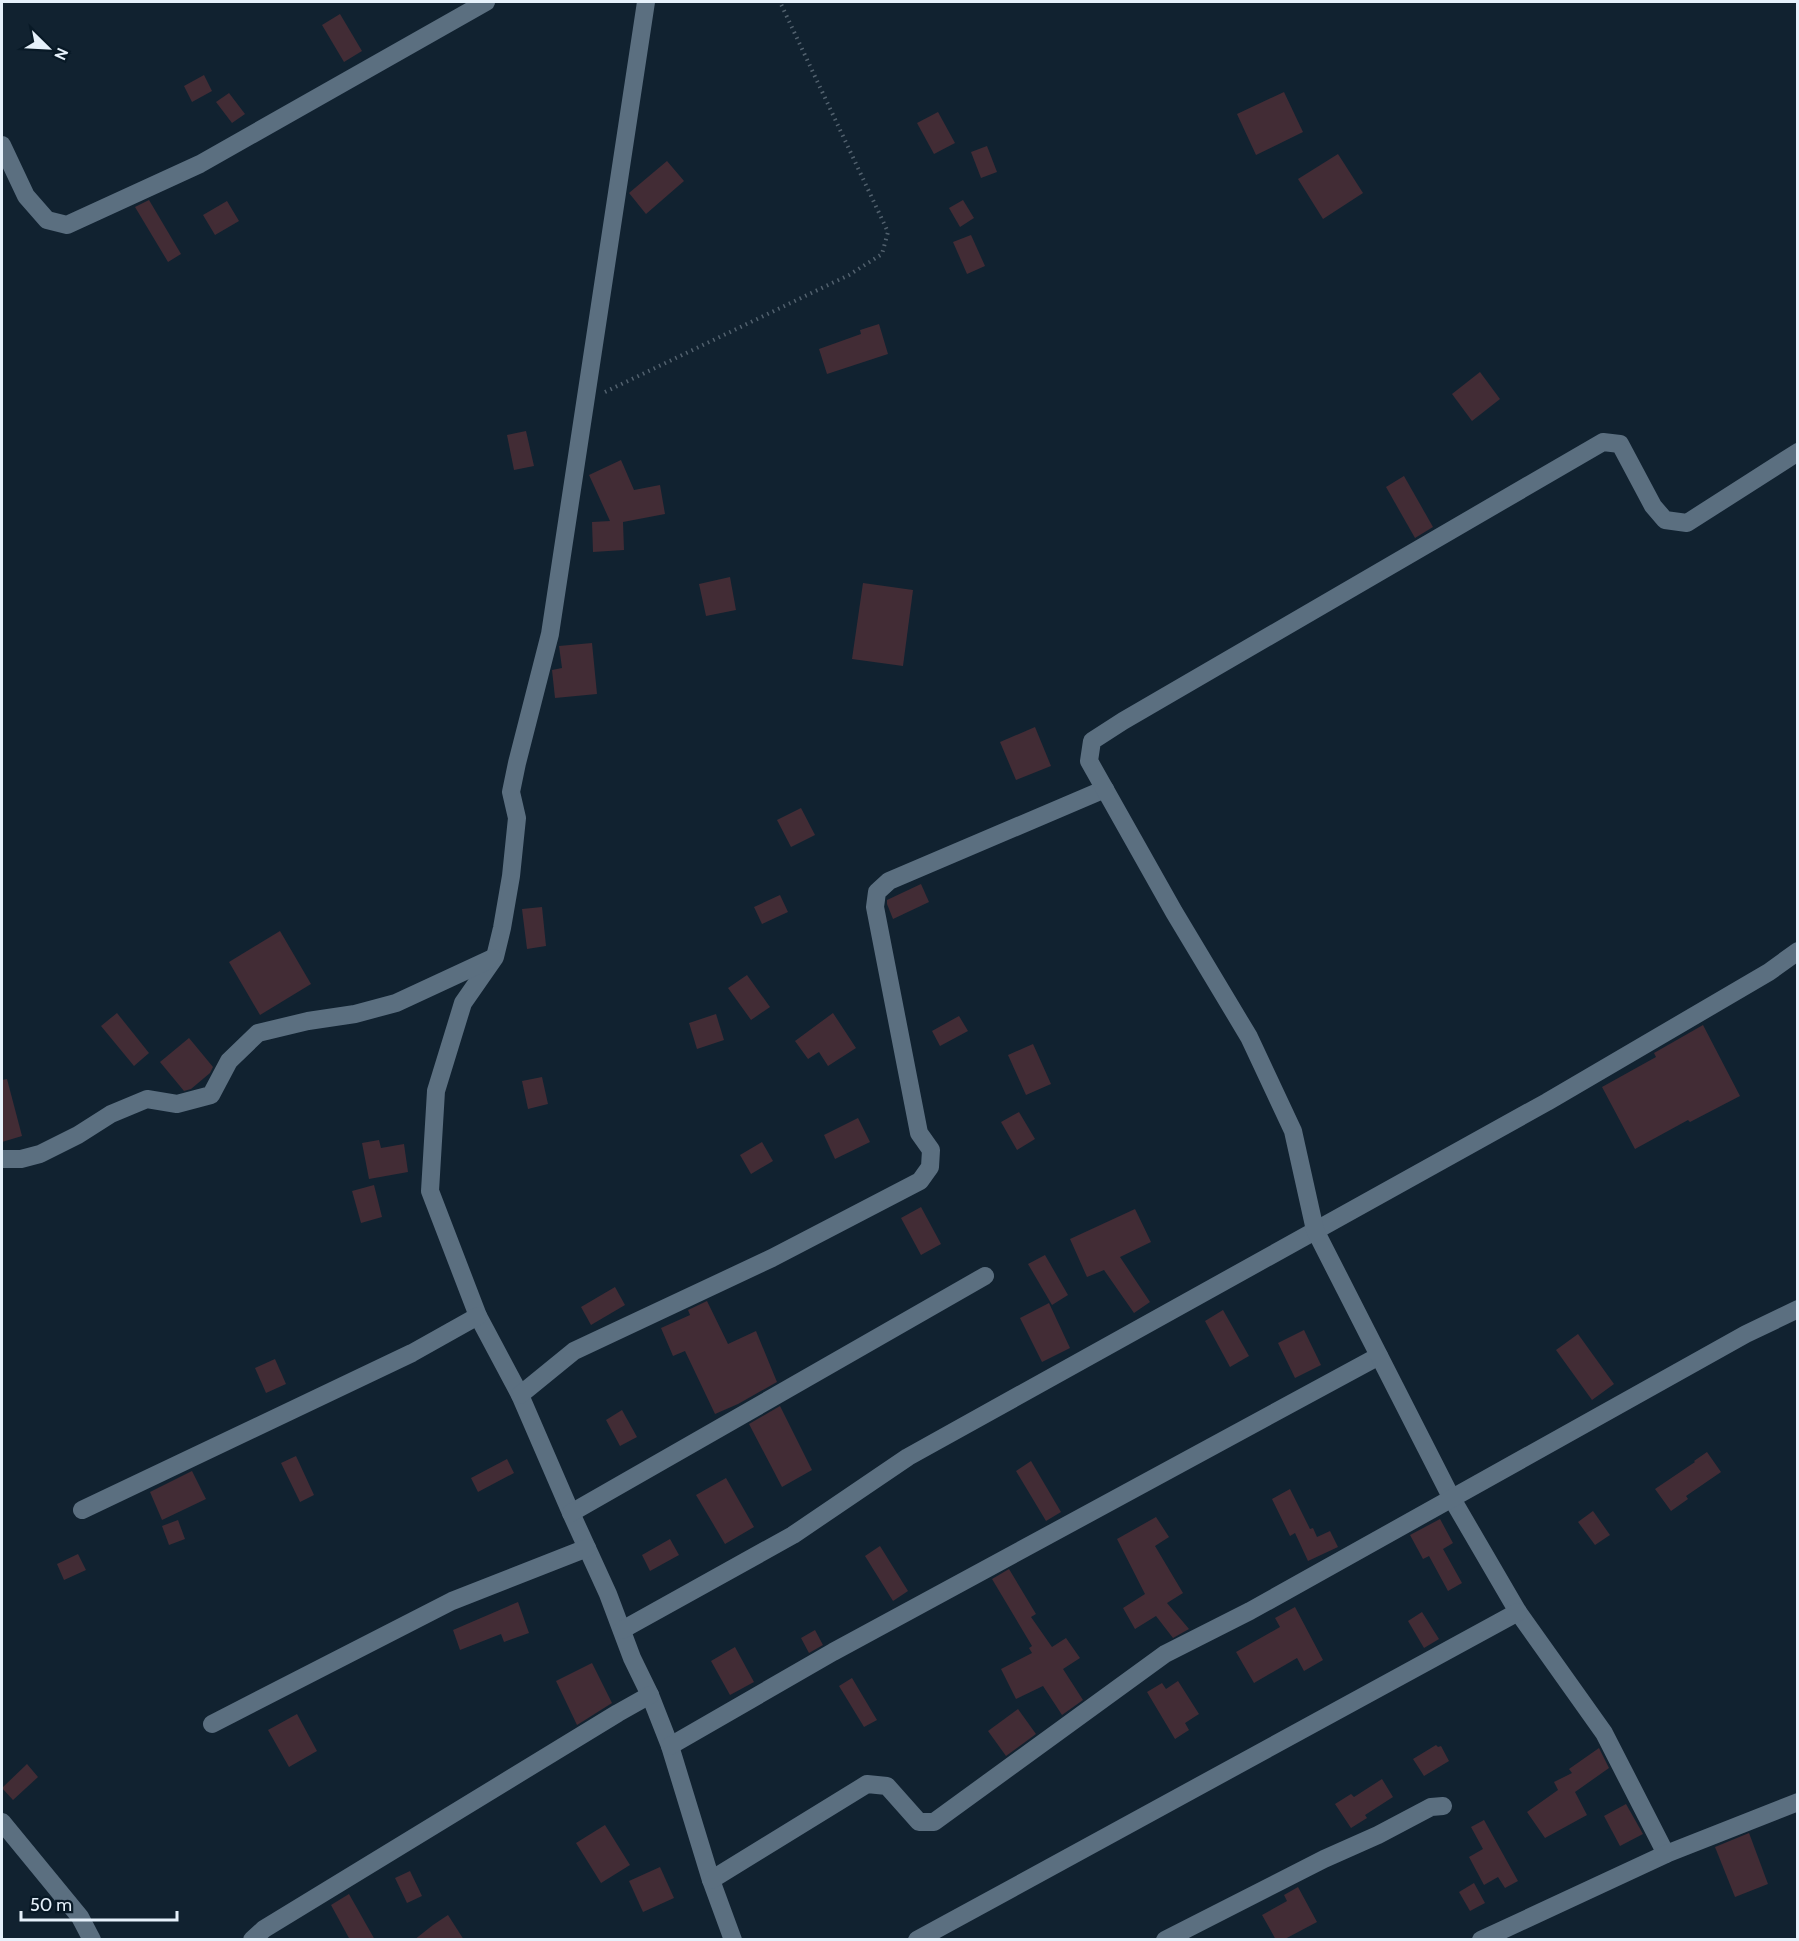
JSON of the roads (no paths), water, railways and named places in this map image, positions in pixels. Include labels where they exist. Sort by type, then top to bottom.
[{"type":"street","points":[[2,145],[26,196],[47,220],[67,225],[200,164],[486,2]]},
{"type":"street","points":[[649,3],[550,634],[511,792],[517,818],[511,876],[502,928],[495,957],[463,1003],[436,1091],[430,1191],[478,1316],[520,1395],[650,1695],[670,1746],[711,1880],[733,1940]]},
{"type":"street","points":[[1666,1854],[1604,1733],[1518,1612],[1451,1497],[1315,1230],[1293,1131],[1249,1037],[1174,912],[1089,761],[1092,741],[1123,721],[1603,442],[1620,444],[1653,506],[1665,520],[1687,523],[1797,452]]},
{"type":"street","points":[[520,1395],[574,1351],[772,1258],[920,1180],[930,1167],[932,1150],[919,1132],[875,907],[877,892],[889,881],[1105,789]]},
{"type":"street","points":[[622,1630],[793,1535],[908,1457],[1547,1102],[1769,972],[1797,951]]},
{"type":"street","points":[[2,1159],[21,1159],[40,1154],[78,1135],[111,1114],[147,1099],[177,1104],[211,1095],[229,1061],[258,1033],[308,1021],[355,1014],[396,1003],[495,957]]},
{"type":"street","points":[[571,1513],[985,1276]]},
{"type":"street","points":[[711,1880],[867,1784],[887,1786],[919,1822],[934,1822],[1165,1654],[1250,1611],[1746,1334],[1797,1309]]},
{"type":"street","points":[[82,1510],[412,1353],[478,1316]]},
{"type":"street","points":[[670,1746],[833,1652],[1379,1356]]},
{"type":"street","points":[[212,1724],[452,1601],[587,1548]]},
{"type":"street","points":[[916,1940],[1518,1612]]},
{"type":"street","points":[[252,1940],[284,1916],[650,1695]]},
{"type":"street","points":[[1481,1940],[1666,1854],[1797,1802]]},
{"type":"street","points":[[1165,1940],[1431,1807],[1443,1806]]},
{"type":"street","points":[[2,1822],[80,1917],[92,1940]]}]
